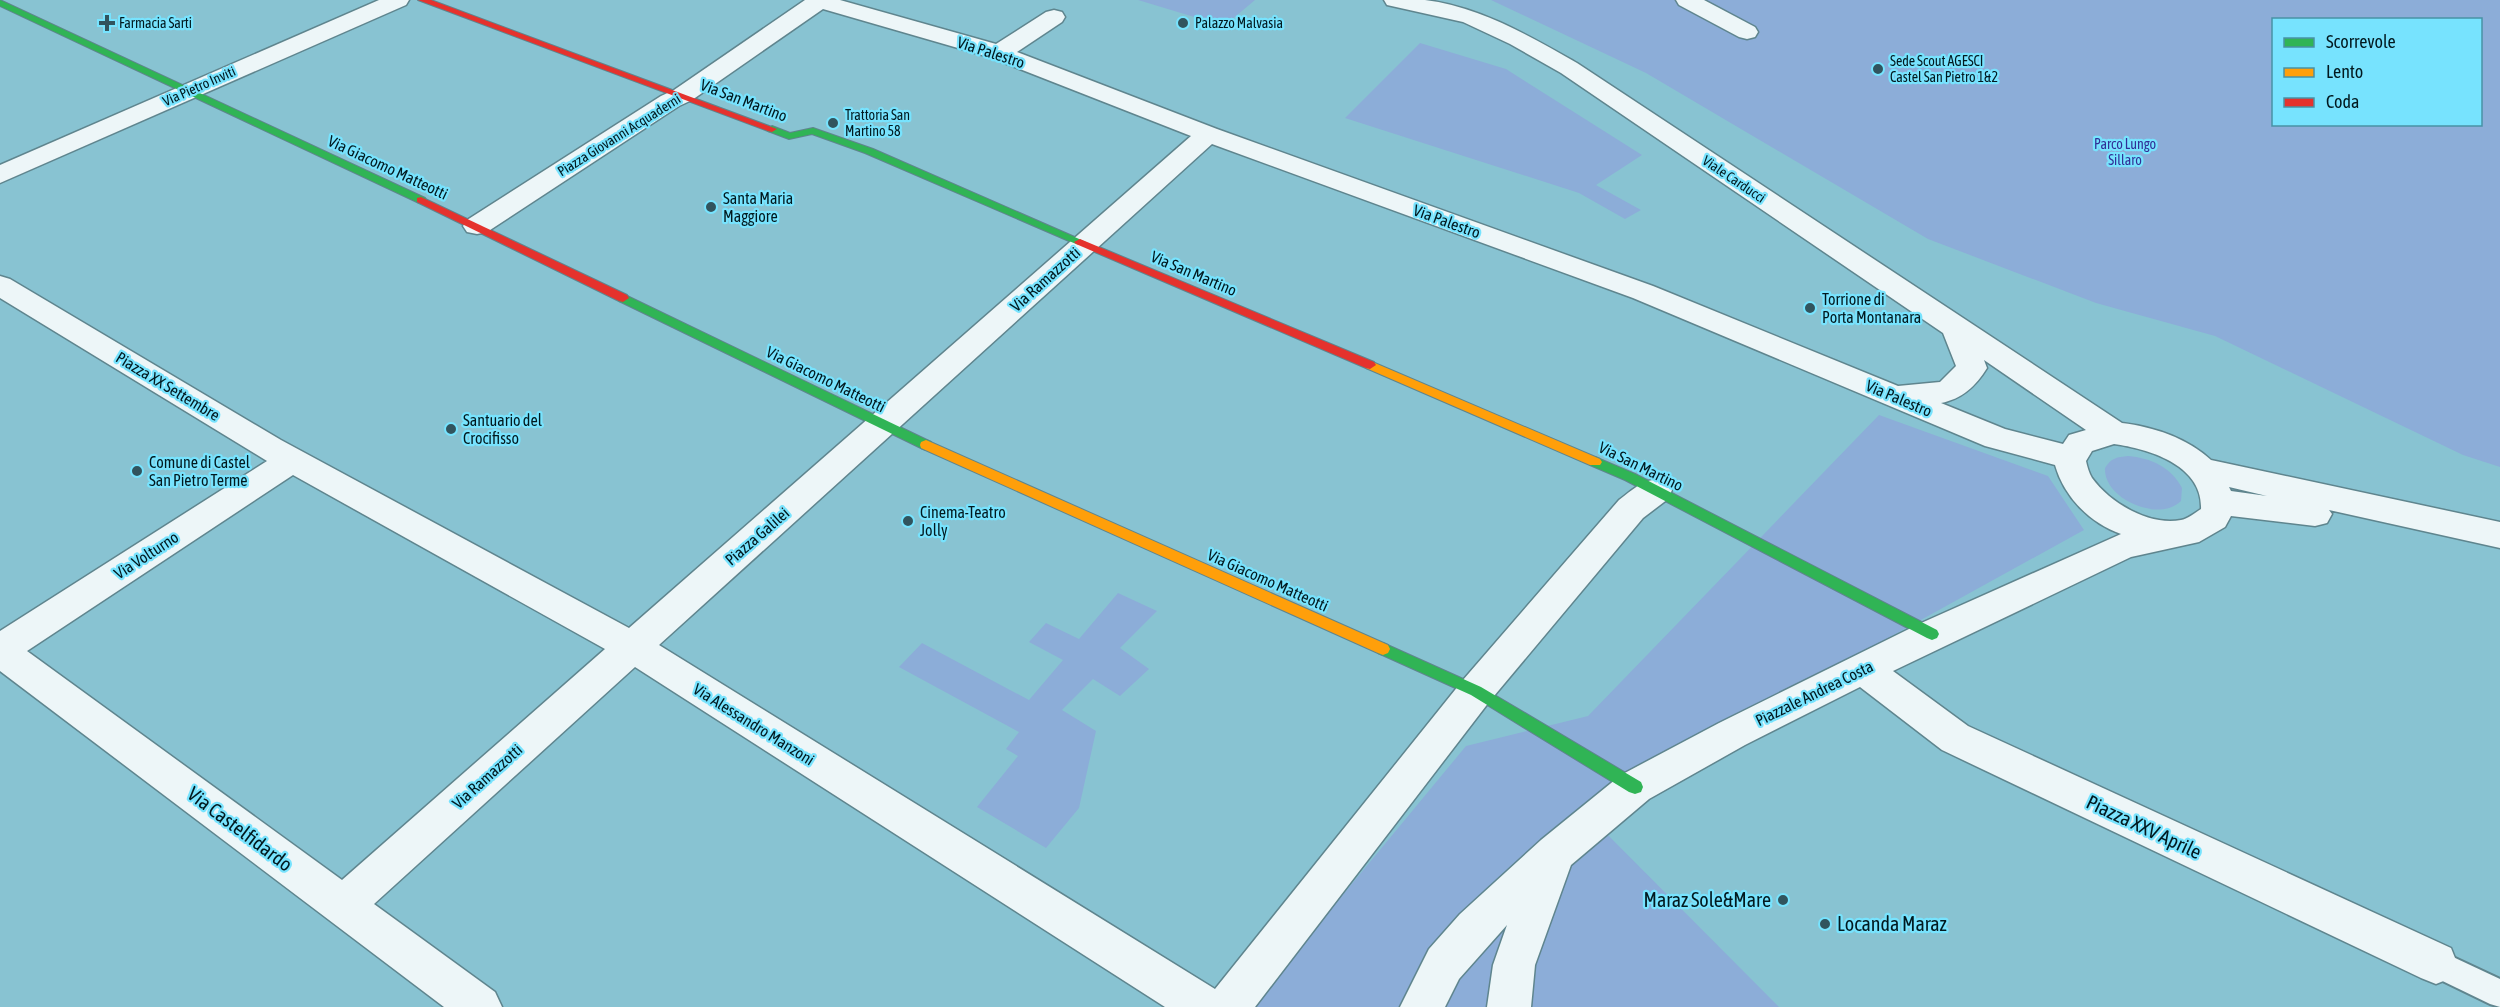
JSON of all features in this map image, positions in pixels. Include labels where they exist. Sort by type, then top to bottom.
[{"type":"street","name":"Via Pietro Inviti","points":[[0,175],[398,0]]},
{"type":"street","name":"Via San Martino","points":[[423,0],[789,136],[813,131],[869,151],[1630,477],[1932,634]]},
{"type":"street","name":"Piazza Giovanni Acquaderni","points":[[477,226],[683,95],[820,0]]},
{"type":"street","name":"Via Palestro","points":[[820,0],[999,53],[1208,134],[1643,292],[1996,438],[2090,444]]},
{"type":"street","name":"Viale Carducci","points":[[1395,0],[1470,17],[1518,39],[1569,68],[2056,396],[2090,444]]},
{"type":"street","points":[[1687,0],[1747,32]]},
{"type":"street","name":"Via Giacomo Matteotti","points":[[0,3],[477,226],[882,425],[1476,692],[1635,787]]},
{"type":"street","points":[[999,53],[1054,17]]},
{"type":"street","name":"Via Ramazzotti","points":[[882,425],[1208,134]]},
{"type":"street","name":"Piazza XX Settembre","points":[[0,285],[281,454]]},
{"type":"street","points":[[1891,394],[1925,395],[1949,391],[1972,368],[1957,330]]},
{"type":"street","name":"Piazza Galilei","points":[[631,646],[882,425]]},
{"type":"street","points":[[2082,492],[2098,507],[2134,527],[2151,531],[2187,533],[2201,528],[2214,518],[2218,502],[2213,486],[2200,469],[2182,454],[2156,442],[2141,437],[2090,444],[2071,473],[2099,523],[2098,546],[2091,561]]},
{"type":"street","name":"Via Alessandro Manzoni","points":[[281,454],[631,646],[1204,1007]]},
{"type":"street","name":"Via Volturno","points":[[0,651],[281,454]]},
{"type":"street","points":[[2200,469],[2500,536]]},
{"type":"street","points":[[1228,1007],[1476,692],[1631,509],[1656,490]]},
{"type":"street","points":[[2218,502],[2500,536]]},
{"type":"street","name":"Piazzale Andrea Costa","points":[[1422,1007],[1444,964],[1475,928],[1555,854],[1635,787],[1732,734],[1932,634],[2124,546],[2187,533]]},
{"type":"street","name":"Via Ramazzotti","points":[[342,906],[631,646]]},
{"type":"street","name":"Via Castelfidardo","points":[[0,651],[480,1007]]},
{"type":"street","name":"Piazza XXV Aprile","points":[[1863,669],[1955,738],[2436,963]]},
{"type":"street","name":"Piazzale Andrea Costa","points":[[1509,1007],[1514,965],[1555,854]]},
{"type":"lane","points":[[2436,963],[2500,994]]},
{"type":"green space","points":[[1138,0],[1255,0],[1224,26]]},
{"type":"green space","name":"Parco Lungo Sillaro","points":[[1491,0],[2500,0],[2500,467],[2463,455],[2215,336],[2096,303],[1928,239],[1646,73]]},
{"type":"green space","points":[[1420,43],[1506,69],[1642,155],[1596,185],[1641,210],[1625,219],[1579,193],[1345,118]]},
{"type":"green space","points":[[1879,415],[2048,476],[2084,530],[1890,637],[1585,812],[1779,1007],[1250,1007],[1466,746],[1588,716]]},
{"type":"green space","points":[[2128,456],[2152,461],[2172,474],[2182,488],[2181,501],[2171,507],[2160,509],[2147,508],[2122,498],[2107,479],[2105,468],[2115,459]]},
{"type":"green space","points":[[1118,593],[1157,611],[1120,648],[1149,669],[1120,696],[1093,679],[1062,710],[1096,731],[1079,808],[1046,848],[977,807],[1018,756],[1006,749],[1019,732],[899,667],[922,643],[1029,700],[1063,660],[1029,642],[1046,623],[1079,639]]},
{"type":"traffic: fast","points":[[0,3],[421,200]]},
{"type":"traffic: fast","points":[[772,129],[789,136],[813,131],[869,151],[1080,242]]},
{"type":"traffic: fast","points":[[623,298],[926,445]]},
{"type":"traffic: fast","points":[[1595,462],[1630,477],[1932,634]]},
{"type":"traffic: fast","points":[[1383,649],[1476,691],[1635,787]]},
{"type":"traffic: slow","points":[[1370,365],[1595,462]]},
{"type":"traffic: slow","points":[[926,445],[1383,649]]},
{"type":"traffic: jam","points":[[423,0],[772,129]]},
{"type":"traffic: jam","points":[[421,200],[623,298]]},
{"type":"traffic: jam","points":[[1080,242],[1370,365]]},
{"type":"place","name":"Farmacia Sarti","points":[[107,23]]},
{"type":"place","name":"Palazzo Malvasia","points":[[1183,23]]},
{"type":"place","name":"Sede Scout AGESCI Castel San Pietro 1&2","points":[[1878,69]]},
{"type":"place","name":"Trattoria San Martino 58","points":[[833,123]]},
{"type":"place","name":"Santa Maria Maggiore","points":[[711,207]]},
{"type":"place","name":"Torrione di Porta Montanara","points":[[1810,308]]},
{"type":"place","name":"Santuario del Crocifisso","points":[[451,429]]},
{"type":"place","name":"Comune di Castel San Pietro Terme","points":[[137,471]]},
{"type":"place","name":"Cinema-Teatro Jolly","points":[[908,521]]},
{"type":"place","name":"Maraz Sole&Mare","points":[[1783,900]]},
{"type":"place","name":"Locanda Maraz","points":[[1825,924]]}]
